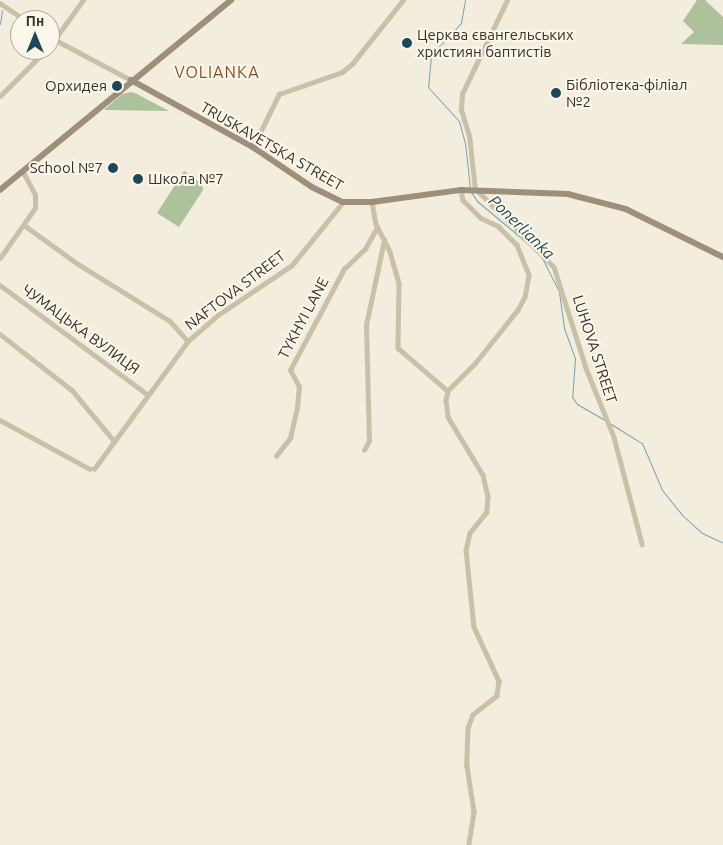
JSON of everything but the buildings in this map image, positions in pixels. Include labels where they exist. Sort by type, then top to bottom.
[{"type":"main road","points":[[0,190],[24,172],[131,80],[231,0]]},
{"type":"main road","name":"TRUSKAVETSKA STREET","points":[[131,80],[253,147],[312,187],[343,202],[372,202],[470,190],[556,192],[592,198],[644,217],[723,257]]},
{"type":"street","points":[[60,33],[83,0]]},
{"type":"street","points":[[253,147],[279,94],[342,72],[352,64],[403,0]]},
{"type":"street","points":[[468,845],[474,812],[467,766],[468,728],[473,715],[497,696],[499,681],[474,627],[466,550],[470,533],[487,512],[488,496],[483,475],[448,417],[448,390],[475,364],[518,310],[530,284],[527,265],[517,245],[498,226],[481,218],[463,200],[470,190],[470,141],[461,109],[462,94],[506,0]]},
{"type":"street","points":[[60,43],[131,80]]},
{"type":"street","points":[[0,96],[36,60]]},
{"type":"street","points":[[0,258],[24,225],[36,201],[24,172]]},
{"type":"street","name":"LUHOVA STREET","points":[[470,190],[554,267],[586,368],[604,407],[602,412],[625,474],[642,544]]},
{"type":"street","name":"NAFTOVA STREET","points":[[0,420],[90,469],[115,442],[188,341],[218,315],[292,265],[343,202]]},
{"type":"street","points":[[372,202],[377,227],[385,239],[399,284],[398,348],[448,390]]},
{"type":"street","points":[[24,225],[78,264],[170,321],[188,341]]},
{"type":"street","name":"TYKHYI LANE","points":[[276,456],[290,438],[297,408],[299,386],[290,370],[344,269],[366,249],[377,227]]},
{"type":"street","points":[[364,450],[368,440],[366,325],[385,239]]},
{"type":"street","name":"ЧУМАЦЬКА ВУЛИЦЯ","points":[[0,285],[148,394]]},
{"type":"street","points":[[0,334],[72,390],[115,442]]},
{"type":"green space","points":[[697,0],[705,0],[723,17],[723,45],[681,44],[694,32],[683,21]]},
{"type":"green space","points":[[131,92],[169,111],[104,110],[122,94]]},
{"type":"green space","points":[[184,171],[202,184],[203,190],[179,227],[157,213]]},
{"type":"waterway","name":"Ponerlianka","points":[[465,0],[461,23],[431,55],[428,87],[459,121],[465,143],[470,188]]},
{"type":"waterway","points":[[0,24],[2,10]]},
{"type":"waterway","name":"Ponerlianka","points":[[471,192],[477,201],[527,243]]},
{"type":"waterway","name":"Ponerlianka","points":[[542,258],[559,292],[564,328],[575,358],[572,397],[577,404],[606,421]]},
{"type":"waterway","name":"Ponerlianka","points":[[611,424],[642,443],[662,490],[682,515],[702,533],[723,543]]},
{"type":"place","name":"Церква євангельських християн баптистів","points":[[407,43]]},
{"type":"place","name":"Орхидея","points":[[117,86]]},
{"type":"place","name":"Бібліотека-філіал №2","points":[[556,93]]},
{"type":"place","name":"School №7","points":[[113,168]]},
{"type":"place","name":"Школа №7","points":[[138,179]]},
{"type":"district","name":"VOLIANKA","points":[[217,72]]}]
